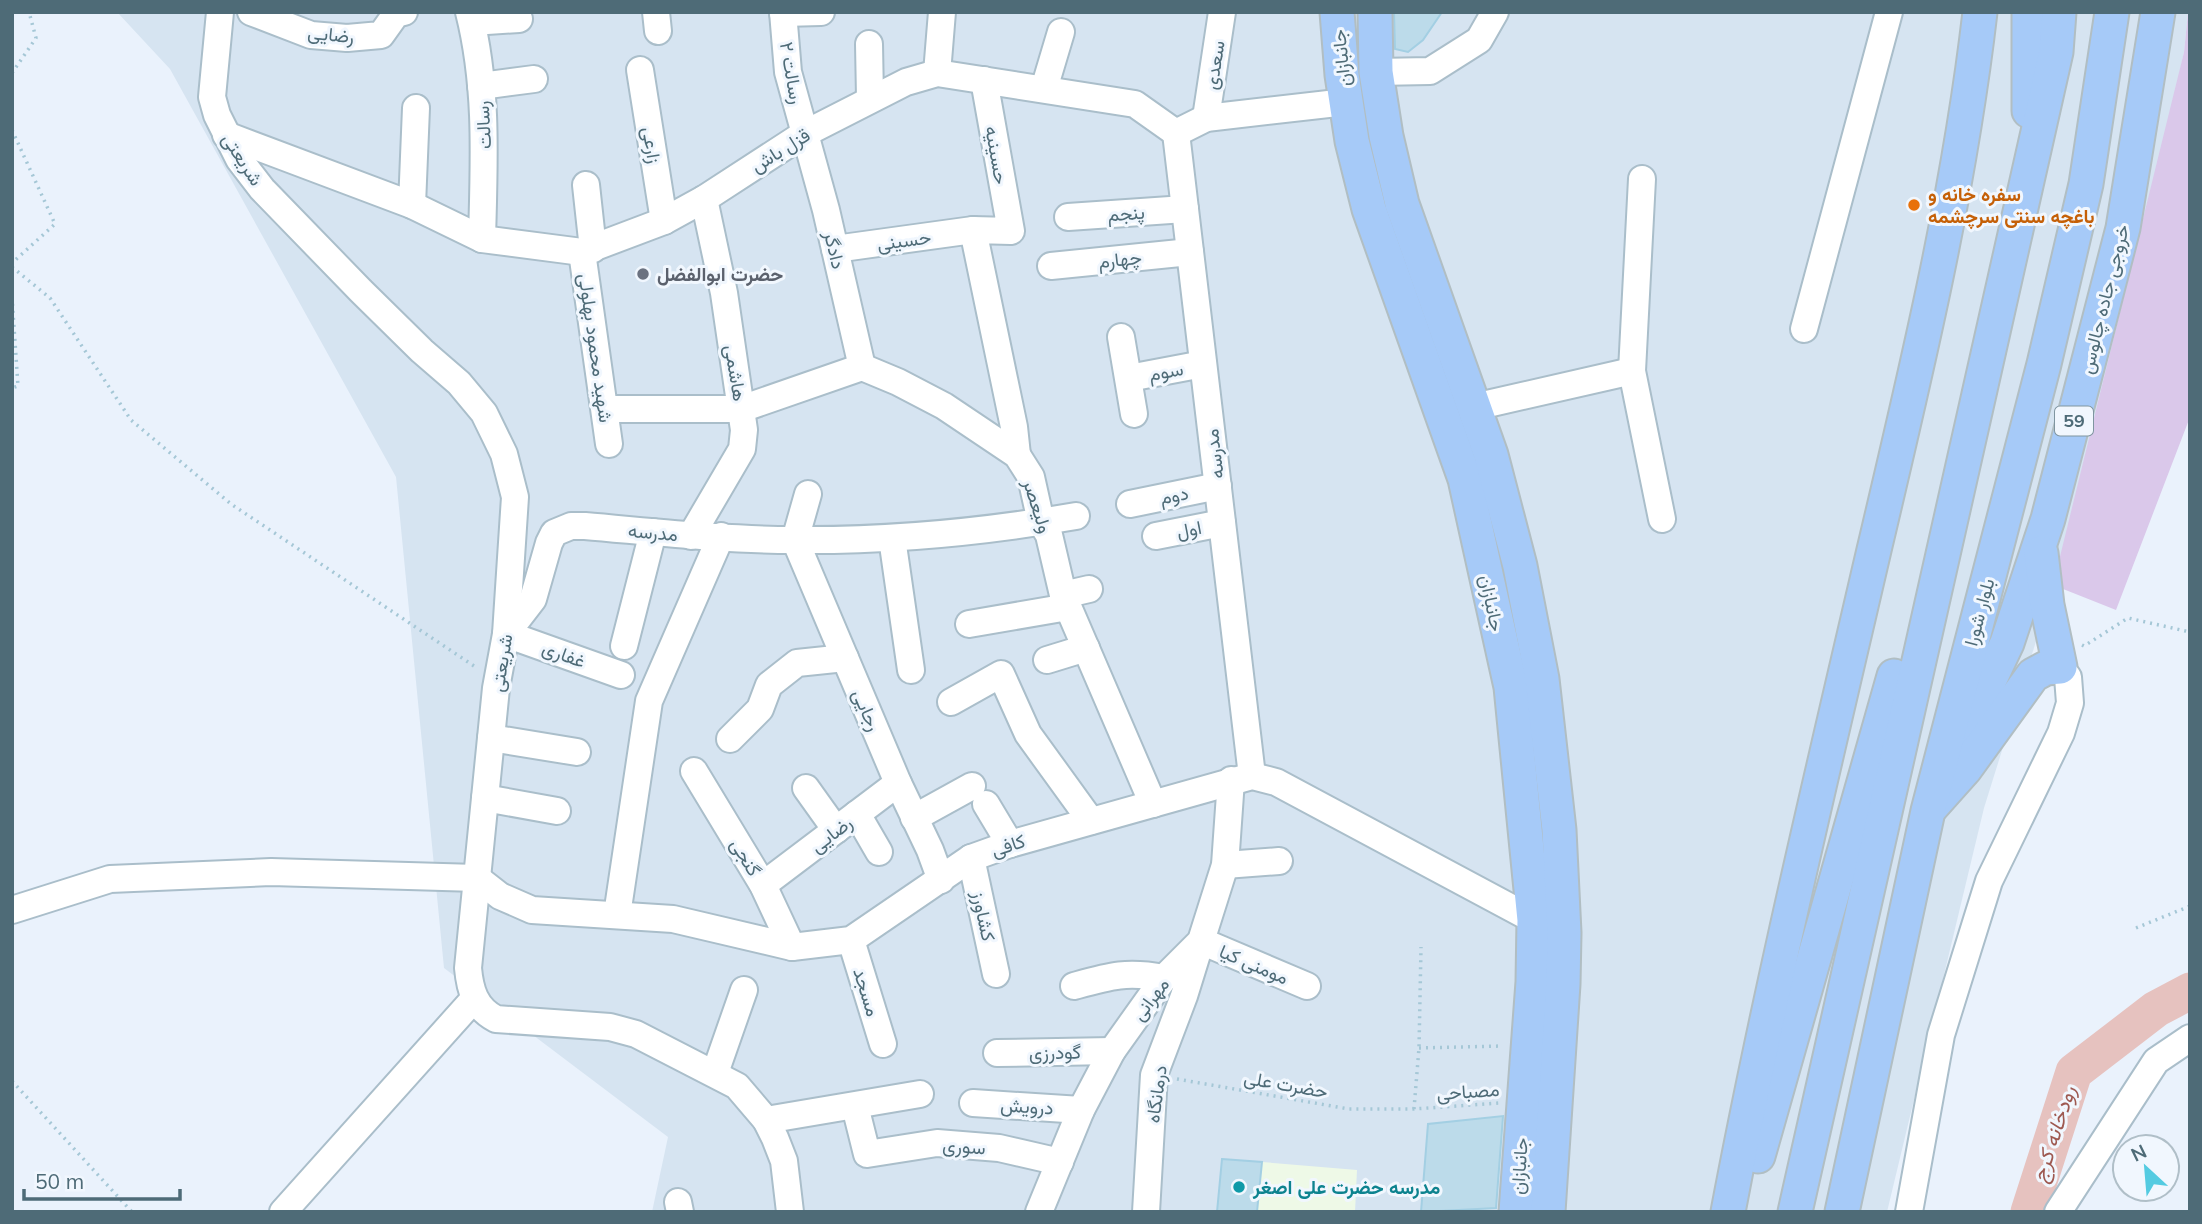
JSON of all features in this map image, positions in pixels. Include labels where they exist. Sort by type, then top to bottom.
[{"type":"main road","name":"جانبازان","points":[[1337,12],[1352,141],[1369,209],[1465,479],[1511,687],[1549,927],[1563,984],[1548,1212]]},
{"type":"main road","name":"جانبازان","points":[[1375,12],[1376,72],[1386,136],[1402,204],[1491,455],[1520,566],[1542,679],[1559,830],[1549,927],[1534,982],[1516,1212]]},
{"type":"main road","points":[[1728,1212],[1755,1073],[1804,850],[1934,294],[1971,87],[1980,12]]},
{"type":"main road","points":[[2029,12],[2030,161]]},
{"type":"main road","points":[[1795,1212],[2056,51],[2059,12]]},
{"type":"main road","name":"بلوار شورا","points":[[1842,1212],[1928,811],[2044,364],[2086,184],[2112,12]]},
{"type":"main road","name":"خروجی جاده چالوس","points":[[1928,811],[2007,643],[2048,520],[2123,228],[2158,12]]},
{"type":"main road","points":[[1743,1212],[1903,642],[1968,444]]},
{"type":"main road","points":[[1928,811],[1965,769],[2033,675],[2046,668],[2057,654],[2047,606],[2040,544]]},
{"type":"street","name":"شریعتی","points":[[220,12],[212,97],[226,135],[239,159],[262,189],[361,291],[459,383],[490,424],[504,454],[515,497],[506,634],[497,681],[468,968],[474,999]]},
{"type":"street","name":"رضایی","points":[[251,12],[312,35],[346,38],[381,35],[396,14],[404,12]]},
{"type":"street","points":[[783,13],[821,12]]},
{"type":"street","points":[[937,73],[942,12]]},
{"type":"street","name":"سعدی","points":[[1206,118],[1222,12]]},
{"type":"street","points":[[1376,72],[1430,71],[1479,40],[1495,12]]},
{"type":"street","points":[[1804,328],[1889,12]]},
{"type":"street","name":"رسالت ۲","points":[[783,13],[789,72],[804,134]]},
{"type":"street","points":[[471,17],[519,19]]},
{"type":"street","name":"رسالت","points":[[471,17],[485,134],[482,239]]},
{"type":"street","points":[[1044,89],[1061,32]]},
{"type":"street","points":[[869,44],[870,98]]},
{"type":"street","name":"زارعی","points":[[640,70],[664,221]]},
{"type":"street","name":"قزل باش","points":[[226,135],[412,205],[482,239],[588,250],[664,221],[704,199],[804,134],[870,98],[906,82],[937,73],[1135,104],[1176,133]]},
{"type":"street","points":[[481,86],[534,79]]},
{"type":"street","name":"حسینیه","points":[[984,80],[1011,230]]},
{"type":"street","points":[[1176,133],[1206,118],[1346,102]]},
{"type":"street","points":[[412,205],[416,108]]},
{"type":"street","name":"مدرسه","points":[[1176,133],[1222,523],[1241,778]]},
{"type":"street","name":"دادگر","points":[[804,134],[835,249],[862,368]]},
{"type":"street","points":[[1642,179],[1632,371],[1662,519]]},
{"type":"street","name":"شهید محمود بهلولی","points":[[586,185],[588,250],[609,444]]},
{"type":"street","name":"هاشمی","points":[[691,536],[742,449],[744,429],[723,293],[704,199]]},
{"type":"street","name":"پنجم","points":[[1068,217],[1185,209]]},
{"type":"street","points":[[973,230],[1014,427],[1017,455]]},
{"type":"street","name":"حسینی","points":[[835,249],[973,230],[1011,230]]},
{"type":"street","name":"چهارم","points":[[1051,265],[1190,252]]},
{"type":"street","points":[[1121,337],[1134,414]]},
{"type":"street","name":"سوم","points":[[1129,378],[1203,365]]},
{"type":"street","points":[[606,409],[741,409],[862,368]]},
{"type":"street","name":"ولیعصر","points":[[862,368],[898,382],[944,406],[1017,455],[1031,477],[1041,522],[1049,535],[1065,601],[1153,804]]},
{"type":"street","points":[[1474,407],[1632,371]]},
{"type":"street","name":"دوم","points":[[1130,504],[1218,486]]},
{"type":"street","points":[[788,540],[808,495]]},
{"type":"street","points":[[784,509],[788,540]]},
{"type":"street","name":"مدرسه","points":[[506,634],[533,600],[554,533],[578,526],[691,536],[788,540],[892,538],[1076,516]]},
{"type":"street","name":"اول","points":[[1156,536],[1222,523]]},
{"type":"street","points":[[624,646],[653,532]]},
{"type":"street","points":[[617,915],[649,701],[721,536]]},
{"type":"street","points":[[892,538],[911,670]]},
{"type":"street","name":"رجایی","points":[[788,540],[845,658],[941,880]]},
{"type":"street","points":[[969,624],[1065,601],[1089,589]]},
{"type":"street","name":"غفاری","points":[[506,634],[621,675]]},
{"type":"street","points":[[1047,660],[1086,648]]},
{"type":"street","points":[[1909,1212],[1941,1035],[1989,881],[2061,733],[2070,703],[2068,677],[2057,654]]},
{"type":"street","points":[[730,740],[760,709],[769,685],[797,663],[845,658]]},
{"type":"street","points":[[951,702],[1001,674],[1028,734],[1091,821]]},
{"type":"street","points":[[491,738],[577,752]]},
{"type":"street","name":"گنجی","points":[[694,771],[763,885],[792,947]]},
{"type":"street","points":[[1241,778],[1276,782],[1549,927]]},
{"type":"street","name":"کافی","points":[[477,878],[500,896],[532,910],[673,919],[792,947],[851,940],[971,858],[1010,844],[1241,778]]},
{"type":"street","name":"مهرانی","points":[[1039,1212],[1082,1110],[1112,1051],[1164,978],[1201,941],[1225,865],[1241,778]]},
{"type":"street","name":"رضایی","points":[[763,885],[898,783]]},
{"type":"street","points":[[806,788],[836,830]]},
{"type":"street","points":[[914,818],[979,795],[1010,844]]},
{"type":"street","points":[[485,798],[557,811]]},
{"type":"street","points":[[857,814],[879,852]]},
{"type":"street","name":"کشاورز","points":[[971,858],[996,974]]},
{"type":"street","points":[[1225,865],[1279,861]]},
{"type":"street","points":[[12,910],[110,878],[271,872],[477,878]]},
{"type":"street","name":"مسجد","points":[[851,940],[883,1044]]},
{"type":"street","name":"مومنی کیا","points":[[1201,941],[1307,986]]},
{"type":"street","name":"درمانگاه","points":[[1146,1212],[1154,1075],[1184,996],[1201,941]]},
{"type":"street","points":[[1074,986],[1121,974],[1164,978]]},
{"type":"street","points":[[715,1073],[744,990]]},
{"type":"street","points":[[283,1212],[474,999],[483,1012],[496,1019],[610,1027],[636,1034],[737,1086],[766,1120],[784,1161],[790,1212]]},
{"type":"street","points":[[2058,1212],[2156,1061],[2190,1038]]},
{"type":"street","name":"گودرزی","points":[[998,1053],[1112,1051]]},
{"type":"street","points":[[766,1120],[920,1094]]},
{"type":"street","name":"درویش","points":[[973,1103],[1082,1110]]},
{"type":"street","name":"سوری","points":[[855,1106],[867,1154],[937,1143],[999,1149],[1060,1161]]},
{"type":"path","points":[[12,73],[36,38],[29,12]]},
{"type":"path","points":[[12,130],[55,225],[12,265],[50,298],[131,420],[231,504],[497,681]]},
{"type":"path","points":[[12,297],[18,386],[12,388]]},
{"type":"path","points":[[2057,654],[2065,640],[2084,646],[2128,618],[2190,632]]},
{"type":"path","points":[[2136,928],[2190,906]]},
{"type":"path","points":[[1414,1109],[1419,1048],[1421,947]]},
{"type":"path","points":[[1419,1048],[1529,1045]]},
{"type":"path","name":"حضرت علی","points":[[1154,1075],[1349,1109],[1414,1109]]},
{"type":"path","points":[[12,1081],[132,1212]]},
{"type":"path","name":"مصباحی","points":[[1414,1109],[1524,1101]]},
{"type":"shaded area","points":[[117,12],[2188,12],[2184,52],[2102,430],[1984,808],[1887,1212],[652,1212],[668,1137],[444,968],[396,477],[170,69]]},
{"type":"shaded area","points":[[2188,12],[2190,417],[2116,610],[2053,585],[2184,52]]},
{"type":"shaded area","points":[[1262,1162],[1357,1170],[1355,1212],[1257,1212]]},
{"type":"building","points":[[1394,12],[1442,12],[1423,40],[1408,52],[1395,49]]},
{"type":"building","points":[[1503,1116],[1496,1208],[1421,1212],[1428,1124]]},
{"type":"building","name":"مدرسه حضرت علی اصغر","points":[[1222,1159],[1262,1162],[1257,1212],[1217,1212]]},
{"type":"waterway","name":"رودخانه کرج","points":[[2029,1212],[2074,1072],[2156,1009],[2190,991]]},
{"type":"place","name":"سفره خانه و باغچه سنتی سرچشمه","points":[[1914,205]]},
{"type":"place","name":"حضرت ابوالفضل","points":[[643,274]]},
{"type":"place","name":"مدرسه حضرت علی اصغر","points":[[1239,1187]]}]
